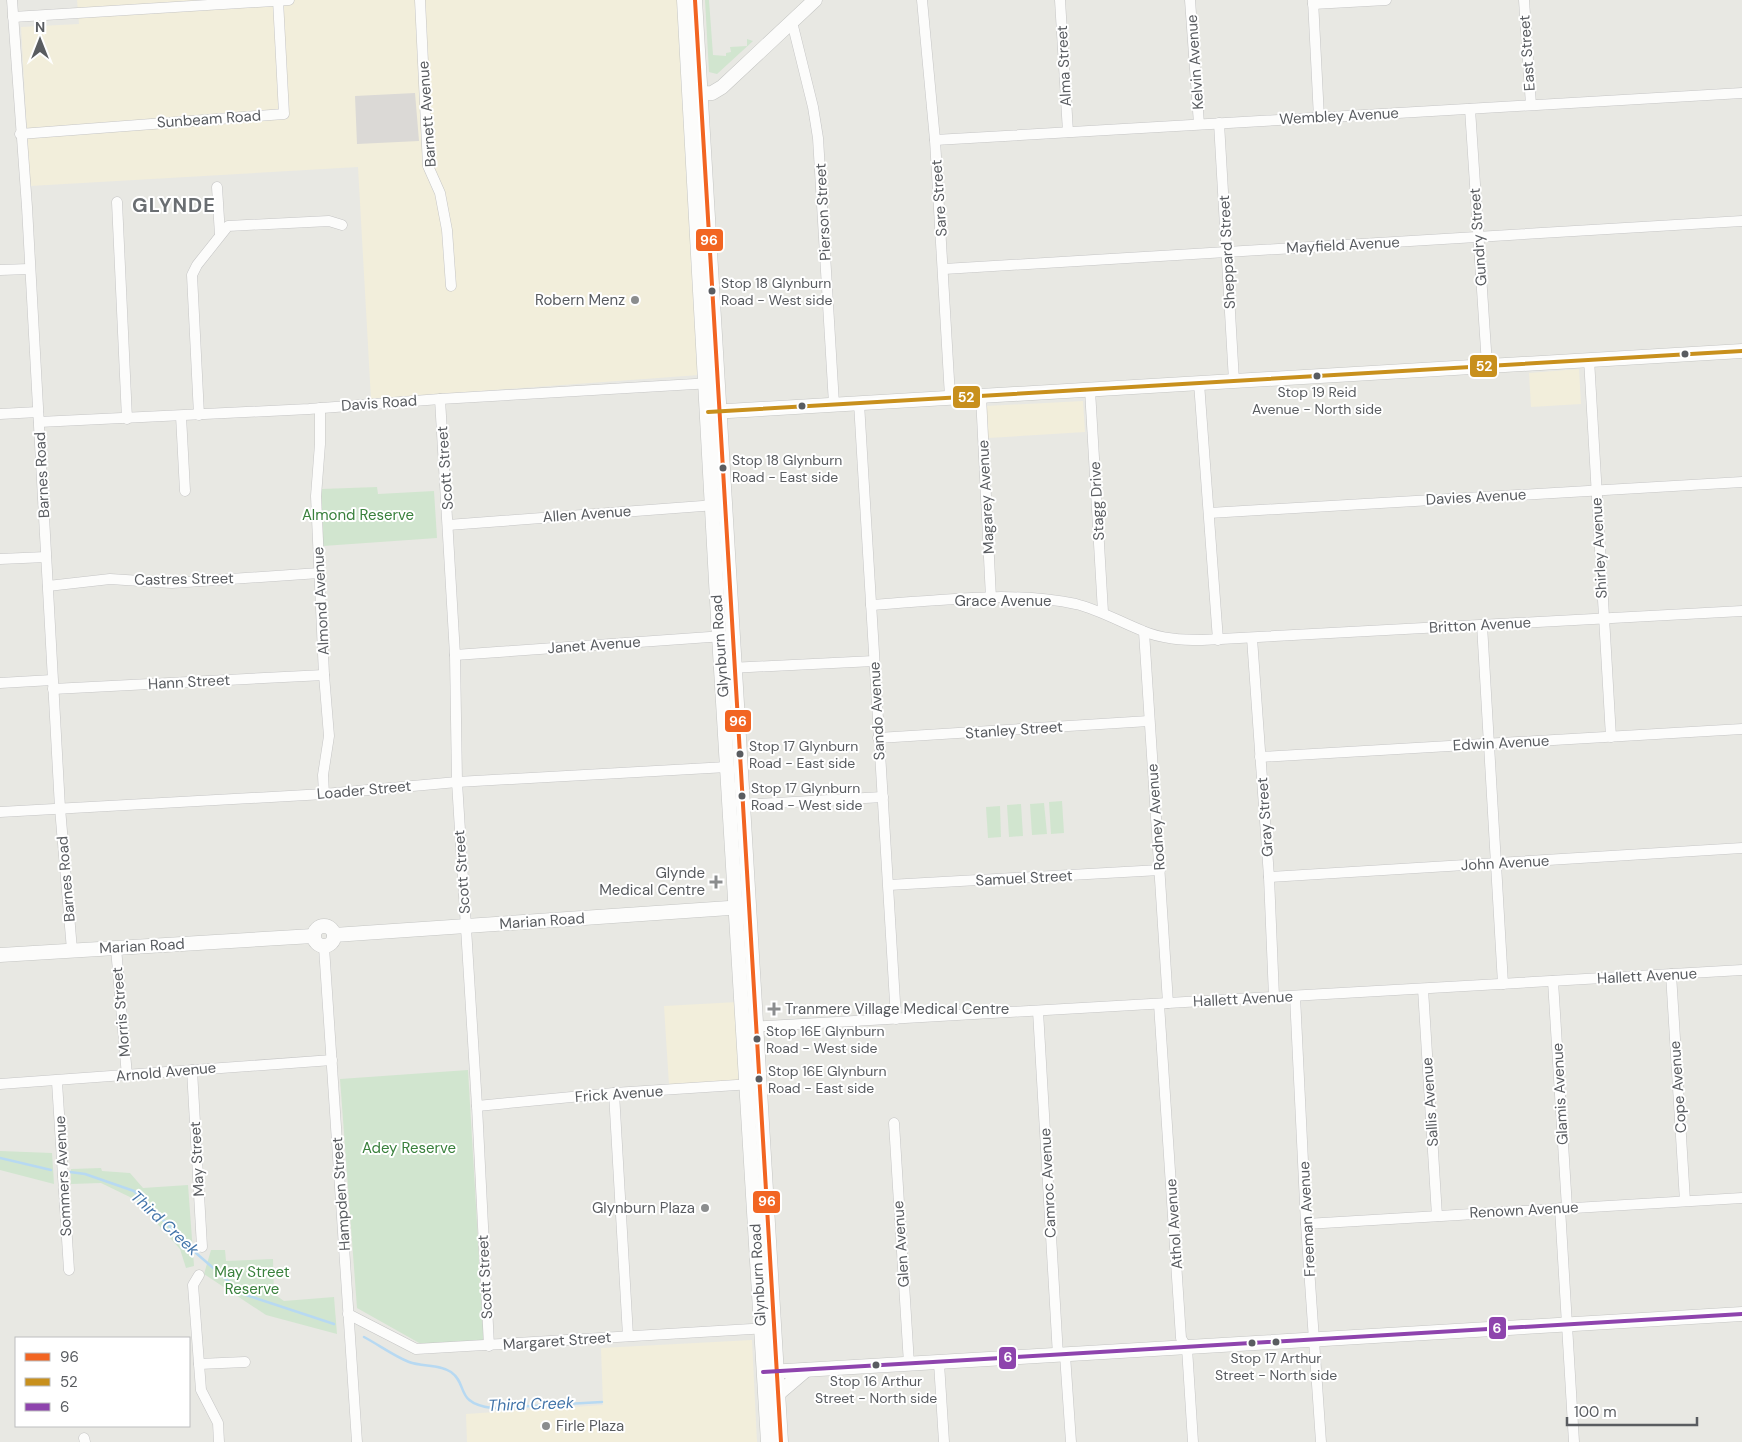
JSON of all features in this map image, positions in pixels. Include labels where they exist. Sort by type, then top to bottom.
[{"type":"street","name":"Barnes Road","points":[[12,0],[20,134],[27,207],[52,684],[72,950]]},
{"type":"street","name":"Sunbeam Road","points":[[20,134],[284,114],[278,0]]},
{"type":"street","points":[[13,17],[143,4],[289,0]]},
{"type":"street","name":"Barnett Avenue","points":[[420,0],[428,166],[440,193],[447,230],[451,286]]},
{"type":"street","name":"Glynburn Road","points":[[684,0],[695,94],[714,412],[725,636],[721,668],[735,907],[750,1027]]},
{"type":"street","name":"Glynburn Road","points":[[695,0],[695,94]]},
{"type":"street","points":[[695,94],[712,93],[722,87],[815,0]]},
{"type":"street","name":"Sare Street","points":[[922,0],[935,140],[950,397]]},
{"type":"street","name":"Alma Street","points":[[1060,0],[1068,132]]},
{"type":"street","name":"Kelvin Avenue","points":[[1190,0],[1199,124]]},
{"type":"street","points":[[1319,118],[1313,2],[1386,0]]},
{"type":"street","name":"East Street","points":[[1524,0],[1531,105]]},
{"type":"street","name":"Pierson Street","points":[[792,22],[813,107],[818,138],[834,404]]},
{"type":"street","name":"Wembley Avenue","points":[[935,140],[1742,93]]},
{"type":"street","name":"Gundry Street","points":[[1470,109],[1487,365]]},
{"type":"street","name":"Sheppard Street","points":[[1219,123],[1234,381]]},
{"type":"street","points":[[217,187],[220,235]]},
{"type":"street","points":[[117,202],[128,418]]},
{"type":"street","points":[[199,415],[192,273],[220,235],[227,227],[233,225],[329,221],[342,225]]},
{"type":"street","name":"Mayfield Avenue","points":[[944,269],[1742,221]]},
{"type":"street","points":[[0,270],[29,268]]},
{"type":"street","points":[[714,412],[1742,351]]},
{"type":"street","name":"Shirley Avenue","points":[[1589,359],[1611,737]]},
{"type":"street","name":"Davis Road","points":[[0,414],[38,417],[128,418],[181,416],[712,383]]},
{"type":"street","points":[[1199,383],[1218,640]]},
{"type":"street","name":"Stagg Drive","points":[[1090,390],[1103,612]]},
{"type":"street","name":"Magarey Avenue","points":[[981,396],[991,598]]},
{"type":"street","name":"Scott Street","points":[[440,399],[455,655],[457,782],[478,1106],[489,1346]]},
{"type":"street","name":"Sando Avenue","points":[[859,403],[896,1019]]},
{"type":"street","name":"Almond Avenue","points":[[320,408],[320,444],[316,496],[324,675],[330,736],[323,775],[324,794]]},
{"type":"street","points":[[181,416],[185,491]]},
{"type":"street","name":"Davies Avenue","points":[[1209,513],[1742,482]]},
{"type":"street","name":"Allen Avenue","points":[[448,525],[718,504]]},
{"type":"street","points":[[0,559],[46,557]]},
{"type":"street","name":"Castres Street","points":[[48,586],[110,579],[172,583],[319,573]]},
{"type":"street","name":"Grace Avenue","points":[[871,605],[991,598],[1044,599],[1103,612],[1144,632],[1183,640],[1218,640]]},
{"type":"street","name":"Britton Avenue","points":[[1218,640],[1742,611]]},
{"type":"street","points":[[1482,625],[1503,984]]},
{"type":"street","name":"Rodney Avenue","points":[[1144,632],[1160,870],[1164,1003]]},
{"type":"street","name":"Glynburn Road","points":[[725,636],[736,668],[742,806],[750,906],[750,1027],[753,1084],[751,1151],[771,1371],[768,1442]]},
{"type":"street","name":"Janet Avenue","points":[[455,655],[725,636]]},
{"type":"street","name":"Gray Street","points":[[1252,638],[1269,876],[1274,997]]},
{"type":"street","points":[[721,668],[874,661]]},
{"type":"street","name":"Hann Street","points":[[0,683],[52,684],[324,675]]},
{"type":"street","name":"Stanley Street","points":[[878,738],[1149,721]]},
{"type":"street","name":"Edwin Avenue","points":[[1260,757],[1742,729]]},
{"type":"street","name":"Loader Street","points":[[0,812],[324,794],[457,782],[727,767]]},
{"type":"street","points":[[742,806],[883,797]]},
{"type":"street","name":"John Avenue","points":[[1269,876],[1742,848]]},
{"type":"street","name":"Samuel Street","points":[[888,885],[1160,870]]},
{"type":"street","name":"Marian Road","points":[[334,935],[750,906]]},
{"type":"street","points":[[326,926],[330,928],[334,935],[331,944],[324,947],[316,943],[313,936],[316,929],[326,926]]},
{"type":"street","name":"Marian Road","points":[[0,955],[313,936]]},
{"type":"street","name":"Hampden Street","points":[[324,947],[357,1442]]},
{"type":"street","name":"Morris Street","points":[[116,948],[127,1076]]},
{"type":"street","name":"Hallett Avenue","points":[[750,1027],[1742,970]]},
{"type":"street","name":"Cope Avenue","points":[[1671,974],[1685,1200]]},
{"type":"street","name":"Glamis Avenue","points":[[1553,981],[1574,1442]]},
{"type":"street","name":"Sallis Avenue","points":[[1423,988],[1437,1216]]},
{"type":"street","name":"Freeman Avenue","points":[[1295,996],[1306,1224],[1321,1442]]},
{"type":"street","name":"Athol Avenue","points":[[1164,1003],[1181,1338],[1188,1348],[1193,1442]]},
{"type":"street","name":"Camroc Avenue","points":[[1038,1010],[1062,1355],[1071,1442]]},
{"type":"street","name":"Arnold Avenue","points":[[0,1084],[57,1082],[332,1060]]},
{"type":"street","name":"May Street","points":[[192,1070],[202,1247]]},
{"type":"street","name":"Sommers Avenue","points":[[57,1082],[69,1270]]},
{"type":"street","name":"Glynburn Road","points":[[753,1084],[763,1117],[768,1328]]},
{"type":"street","name":"Frick Avenue","points":[[478,1106],[614,1093],[753,1084]]},
{"type":"street","points":[[614,1093],[628,1336]]},
{"type":"street","points":[[751,1151],[756,1125],[763,1117]]},
{"type":"street","name":"Glen Avenue","points":[[894,1123],[909,1364]]},
{"type":"street","name":"Renown Avenue","points":[[1306,1224],[1742,1198]]},
{"type":"street","points":[[199,1275],[193,1285],[201,1390],[218,1422],[219,1442]]},
{"type":"street","name":"Margaret Street","points":[[348,1314],[416,1349],[768,1328]]},
{"type":"street","points":[[771,1371],[939,1363],[1742,1314]]},
{"type":"street","points":[[199,1364],[246,1362]]},
{"type":"street","points":[[939,1363],[944,1442]]},
{"type":"street","points":[[779,1393],[806,1370]]},
{"type":"street","name":"Glynburn Road","points":[[771,1371],[779,1393],[781,1442]]},
{"type":"shaded area","points":[[77,0],[677,0],[699,375],[371,399],[358,167],[30,186],[21,27],[79,24]]},
{"type":"shaded area","points":[[415,93],[419,141],[357,144],[355,96]]},
{"type":"shaded area","points":[[1579,369],[1581,404],[1531,407],[1529,373]]},
{"type":"shaded area","points":[[1083,401],[1085,432],[988,438],[986,406]]},
{"type":"shaded area","points":[[738,1002],[743,1081],[669,1085],[664,1006]]},
{"type":"shaded area","name":"Firle Plaza","points":[[752,1340],[757,1442],[467,1442],[466,1414],[603,1405],[601,1348]]},
{"type":"green space","points":[[705,0],[709,0],[713,55],[726,56],[726,53],[731,52],[730,47],[747,46],[747,39],[753,41],[717,74],[709,72]]},
{"type":"green space","name":"Almond Reserve","points":[[377,487],[378,494],[434,491],[437,538],[323,546],[321,489]]},
{"type":"green space","points":[[1062,801],[1064,833],[1051,834],[1049,802]]},
{"type":"green space","points":[[1044,803],[1047,834],[1032,835],[1030,804]]},
{"type":"green space","points":[[1021,804],[1023,836],[1009,837],[1007,805]]},
{"type":"green space","points":[[1000,806],[1001,837],[988,838],[986,807]]},
{"type":"green space","name":"Adey Reserve","points":[[468,1070],[484,1342],[421,1344],[357,1308],[340,1079]]},
{"type":"green space","points":[[0,1151],[52,1153],[54,1184],[0,1170]]},
{"type":"green space","name":"May Street Reserve","points":[[101,1168],[102,1171],[130,1173],[143,1188],[188,1185],[194,1266],[186,1268],[180,1249],[136,1200],[101,1183],[71,1184],[71,1169]]},
{"type":"green space","name":"May Street Reserve","points":[[211,1250],[225,1250],[226,1261],[273,1259],[274,1294],[284,1301],[334,1297],[337,1334],[266,1315],[204,1274]]},
{"type":"waterway","name":"Third Creek","points":[[0,1158],[51,1170]]},
{"type":"waterway","name":"Third Creek","points":[[70,1172],[85,1174],[134,1191],[196,1253],[243,1294],[334,1324]]},
{"type":"waterway","name":"Third Creek","points":[[364,1337],[409,1362],[447,1369],[460,1382],[467,1398],[480,1406],[492,1408],[602,1402]]},
{"type":"transit line","name":"96","points":[[695,0],[781,1442]]},
{"type":"transit line","name":"52","points":[[708,412],[1742,351]]},
{"type":"transit line","name":"6","points":[[763,1372],[1742,1314]]},
{"type":"place","name":"Stop 18 Glynburn Road - West side","points":[[712,291]]},
{"type":"place","name":"Robern Menz","points":[[635,300]]},
{"type":"place","name":"Stop 19 Reid Avenue - North side","points":[[1317,376]]},
{"type":"place","name":"Stop 18 Glynburn Road - East side","points":[[723,468]]},
{"type":"place","name":"Stop 17 Glynburn Road - East side","points":[[740,754]]},
{"type":"place","name":"Stop 17 Glynburn Road - West side","points":[[742,796]]},
{"type":"place","name":"Glynde Medical Centre","points":[[716,882]]},
{"type":"place","name":"Tranmere Village Medical Centre","points":[[774,1009]]},
{"type":"place","name":"Stop 16E Glynburn Road - West side","points":[[757,1039]]},
{"type":"place","name":"Stop 16E Glynburn Road - East side","points":[[759,1079]]},
{"type":"place","name":"Glynburn Plaza","points":[[705,1208]]},
{"type":"place","name":"Stop 17 Arthur Street - North side","points":[[1276,1342]]},
{"type":"place","name":"Stop 16 Arthur Street - North side","points":[[876,1365]]},
{"type":"place","name":"Firle Plaza","points":[[546,1426]]},
{"type":"district","name":"GLYNDE","points":[[174,205]]}]
